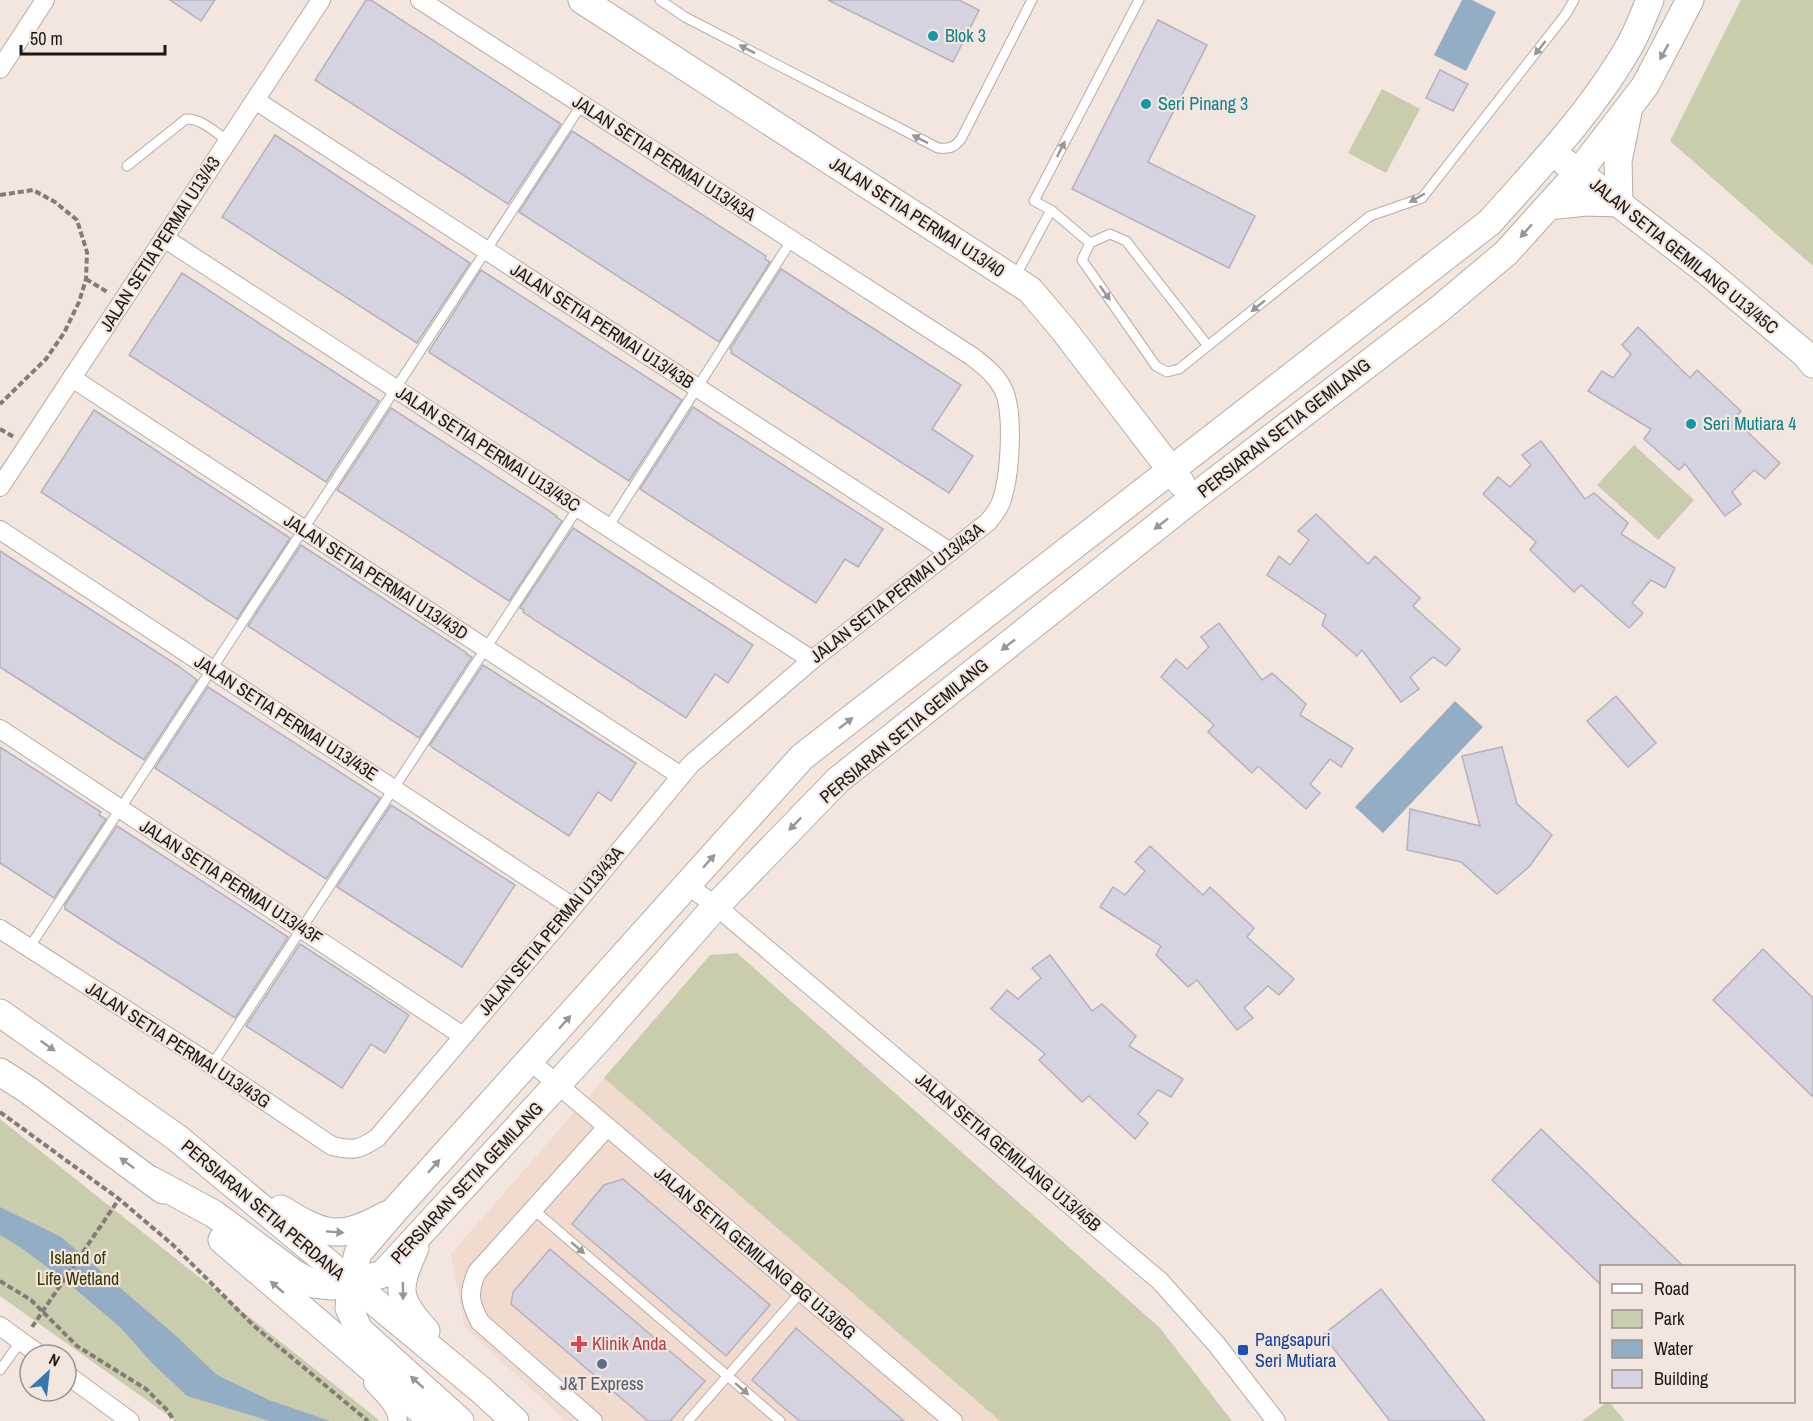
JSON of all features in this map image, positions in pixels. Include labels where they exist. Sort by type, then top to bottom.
[{"type":"street","points":[[0,69],[45,0]]},
{"type":"street","name":"JALAN SETIA PERMAI U13/43","points":[[0,487],[321,0]]},
{"type":"street","name":"JALAN SETIA PERMAI U13/43A","points":[[360,1149],[376,1138],[573,907],[691,764],[812,660],[988,522],[1001,501],[1009,453],[1011,415],[1004,388],[994,375],[973,357],[420,0]]},
{"type":"street","name":"JALAN SETIA PERMAI U13/40","points":[[582,0],[1030,290],[1063,329],[1193,498]]},
{"type":"street","name":"PERSIARAN SETIA GEMILANG","points":[[1650,0],[1629,48],[1619,64],[1551,153],[1490,222],[802,757],[395,1210],[358,1254],[351,1283],[383,1274],[420,1236],[716,906],[838,780],[1193,498],[1437,311],[1506,253],[1579,172],[1650,78],[1690,0]]},
{"type":"street","name":"JALAN SETIA PERMAI U13/43B","points":[[255,100],[950,552]]},
{"type":"street","points":[[1549,206],[1586,202],[1619,203],[1618,161],[1628,108]]},
{"type":"street","name":"JALAN SETIA GEMILANG U13/45C","points":[[1551,153],[1704,269],[1805,354],[1813,364]]},
{"type":"street","name":"JALAN SETIA PERMAI U13/43C","points":[[164,238],[812,660]]},
{"type":"street","name":"JALAN SETIA PERMAI U13/43D","points":[[72,378],[681,776]]},
{"type":"street","name":"JALAN SETIA PERMAI U13/43E","points":[[0,530],[573,907]]},
{"type":"street","name":"JALAN SETIA PERMAI U13/43F","points":[[0,729],[463,1036]]},
{"type":"street","name":"JALAN SETIA GEMILANG U13/45B","points":[[687,885],[716,906],[1160,1281],[1217,1345],[1276,1421]]},
{"type":"street","name":"JALAN SETIA PERMAI U13/43G","points":[[0,929],[212,1065],[332,1146],[360,1149]]},
{"type":"street","name":"PERSIARAN SETIA PERDANA","points":[[0,1013],[176,1137],[516,1421]]},
{"type":"street","name":"JALAN SETIA GEMILANG BG U13/BG","points":[[530,1061],[952,1421]]},
{"type":"street","points":[[0,1072],[151,1180],[433,1421]]},
{"type":"street","points":[[593,1421],[480,1322],[472,1306],[470,1289],[477,1272],[607,1127]]},
{"type":"street","points":[[211,1165],[320,1231],[345,1233],[366,1226],[395,1210]]},
{"type":"street","points":[[151,1180],[214,1214],[295,1274],[314,1284],[332,1286],[351,1283],[349,1308],[359,1330],[460,1421]]},
{"type":"street","points":[[420,1236],[407,1265],[402,1283],[402,1299],[412,1317],[481,1390]]},
{"type":"street","points":[[309,1315],[389,1400],[398,1416],[398,1421]]},
{"type":"street","points":[[0,1326],[24,1343]]},
{"type":"street","points":[[78,1383],[130,1421]]},
{"type":"lane","points":[[660,0],[685,17],[938,148],[955,147],[961,139],[1032,0]]},
{"type":"lane","points":[[1090,243],[1051,210],[1034,201],[1139,0]]},
{"type":"lane","points":[[1208,346],[1126,241],[1110,234],[1090,243],[1082,260],[1156,366],[1167,372],[1179,369],[1208,346],[1370,216],[1422,198],[1566,14],[1574,0]]},
{"type":"lane","points":[[29,948],[582,104]]},
{"type":"lane","points":[[127,166],[186,119],[192,118],[201,122],[228,141]]},
{"type":"lane","points":[[1014,279],[1051,210]]},
{"type":"lane","points":[[608,527],[791,241]]},
{"type":"lane","points":[[212,1065],[578,508]]},
{"type":"lane","points":[[534,1210],[780,1421]]},
{"type":"lane","points":[[687,1421],[801,1292]]},
{"type":"lane","points":[[0,1370],[21,1341]]},
{"type":"path","points":[[0,195],[33,190],[55,202],[77,220],[87,252],[86,279],[79,302],[64,333],[46,359],[0,404]]},
{"type":"path","points":[[86,279],[123,301]]},
{"type":"path","points":[[0,1112],[119,1199],[173,1245],[254,1326],[368,1421]]},
{"type":"path","points":[[21,1341],[44,1312],[119,1199]]},
{"type":"path","points":[[0,1281],[31,1300],[77,1346],[146,1389],[168,1411],[174,1421]]},
{"type":"shaded area","points":[[604,1078],[1000,1421],[566,1421],[465,1327],[451,1254]]},
{"type":"green space","points":[[1741,0],[1813,0],[1813,266],[1670,141]]},
{"type":"green space","points":[[1382,89],[1420,109],[1386,173],[1348,153]]},
{"type":"green space","points":[[1634,445],[1694,500],[1658,540],[1597,485]]},
{"type":"green space","points":[[737,953],[1160,1328],[1232,1421],[1000,1421],[604,1078],[710,955]]},
{"type":"green space","name":"Island of Life Wetland","points":[[0,1119],[379,1420],[176,1421],[78,1351],[78,1343],[66,1343],[0,1296]]},
{"type":"green space","points":[[1606,1403],[1610,1403],[1625,1421],[1582,1421]]},
{"type":"water","points":[[1462,0],[1472,0],[1496,12],[1466,71],[1434,55]]},
{"type":"water","points":[[1455,701],[1483,727],[1383,833],[1355,807]]},
{"type":"water","points":[[0,1207],[61,1237],[174,1334],[217,1375],[269,1400],[330,1421],[270,1421],[187,1396],[151,1362],[121,1328],[67,1282],[0,1235]]},
{"type":"building","points":[[170,0],[215,0],[201,21]]},
{"type":"building","points":[[366,0],[371,0],[561,124],[508,204],[315,80]]},
{"type":"building","name":"Blok 3","points":[[828,0],[959,0],[979,10],[953,62]]},
{"type":"building","name":"Seri Pinang 3","points":[[1158,20],[1207,45],[1148,162],[1255,216],[1229,268],[1072,189]]},
{"type":"building","points":[[1440,70],[1468,84],[1453,111],[1426,98]]},
{"type":"building","points":[[572,131],[766,256],[765,259],[770,262],[719,342],[519,212]]},
{"type":"building","points":[[275,135],[470,263],[417,343],[222,217]]},
{"type":"building","points":[[781,269],[961,385],[932,429],[973,456],[949,493],[731,353],[730,349]]},
{"type":"building","points":[[481,270],[682,400],[629,481],[430,353],[429,351]]},
{"type":"building","points":[[182,273],[379,401],[326,482],[129,355]]},
{"type":"building","name":"Seri Mutiara 4","points":[[1638,327],[1690,378],[1697,370],[1741,411],[1734,419],[1780,463],[1765,479],[1754,470],[1732,492],[1741,504],[1725,516],[1685,464],[1679,470],[1644,439],[1651,429],[1588,391],[1602,371],[1613,378],[1631,354],[1622,345]]},
{"type":"building","points":[[693,407],[883,529],[858,567],[845,559],[816,603],[640,489]]},
{"type":"building","points":[[391,408],[562,521],[509,601],[337,490]]},
{"type":"building","points":[[94,410],[290,538],[237,619],[41,492]]},
{"type":"building","points":[[1541,441],[1585,499],[1594,493],[1628,523],[1621,534],[1675,568],[1665,588],[1651,580],[1632,603],[1643,613],[1629,628],[1581,585],[1574,592],[1530,550],[1536,542],[1483,494],[1498,477],[1510,487],[1531,465],[1522,455]]},
{"type":"building","points":[[1316,514],[1368,564],[1375,556],[1420,598],[1413,606],[1460,649],[1446,666],[1433,657],[1410,677],[1419,689],[1401,702],[1362,650],[1357,656],[1322,625],[1326,615],[1267,575],[1279,556],[1290,565],[1309,540],[1298,531]]},
{"type":"building","points":[[573,528],[753,645],[728,683],[715,674],[686,718],[536,621],[520,608]]},
{"type":"building","points":[[301,545],[472,657],[419,738],[248,626]]},
{"type":"building","points":[[0,551],[197,680],[144,760],[0,667]]},
{"type":"building","points":[[1219,623],[1262,680],[1272,673],[1306,704],[1300,715],[1353,748],[1341,767],[1330,759],[1310,784],[1320,793],[1306,809],[1258,766],[1252,773],[1208,732],[1214,725],[1161,677],[1176,659],[1187,669],[1209,647],[1201,637]]},
{"type":"building","points":[[483,665],[636,763],[611,801],[598,792],[569,836],[430,745]]},
{"type":"building","points":[[208,687],[380,798],[326,879],[155,768]]},
{"type":"building","points":[[1616,696],[1656,743],[1628,767],[1587,721]]},
{"type":"building","points":[[0,747],[101,812],[99,815],[106,819],[54,898],[0,863]]},
{"type":"building","points":[[1502,747],[1517,804],[1552,835],[1529,867],[1497,894],[1461,862],[1407,850],[1410,809],[1480,826],[1462,756]]},
{"type":"building","points":[[391,805],[515,885],[462,967],[337,887]]},
{"type":"building","points":[[117,826],[288,937],[235,1018],[65,909],[65,905]]},
{"type":"building","points":[[1150,846],[1203,895],[1210,887],[1254,928],[1247,937],[1294,979],[1279,995],[1268,986],[1244,1008],[1253,1018],[1237,1030],[1197,980],[1188,987],[1156,955],[1161,946],[1100,907],[1113,887],[1125,895],[1145,871],[1135,862]]},
{"type":"building","points":[[300,944],[409,1015],[385,1053],[371,1044],[342,1088],[246,1026]]},
{"type":"building","points":[[1763,949],[1813,998],[1813,1097],[1713,1000]]},
{"type":"building","points":[[1050,955],[1092,1011],[1102,1004],[1136,1036],[1129,1046],[1183,1079],[1171,1097],[1158,1090],[1138,1114],[1148,1123],[1135,1139],[1089,1096],[1082,1102],[1039,1060],[1045,1054],[991,1009],[1007,990],[1018,999],[1041,978],[1032,968]]},
{"type":"building","points":[[1541,1129],[1682,1265],[1600,1265],[1600,1284],[1492,1180]]},
{"type":"building","points":[[623,1179],[770,1305],[726,1356],[572,1224],[604,1185]]},
{"type":"building","points":[[550,1249],[705,1381],[670,1421],[648,1421],[511,1304],[513,1292]]},
{"type":"building","points":[[1381,1289],[1485,1421],[1390,1421],[1323,1335]]},
{"type":"building","points":[[796,1328],[904,1421],[800,1421],[783,1407],[752,1380]]},
{"type":"place","name":"Blok 3","points":[[933,36]]},
{"type":"place","name":"Seri Pinang 3","points":[[1146,104]]},
{"type":"place","name":"Seri Mutiara 4","points":[[1691,424]]},
{"type":"place","name":"Klinik Anda","points":[[579,1344]]},
{"type":"place","name":"Pangsapuri Seri Mutiara","points":[[1243,1350]]},
{"type":"place","name":"J&T Express","points":[[602,1364]]}]
